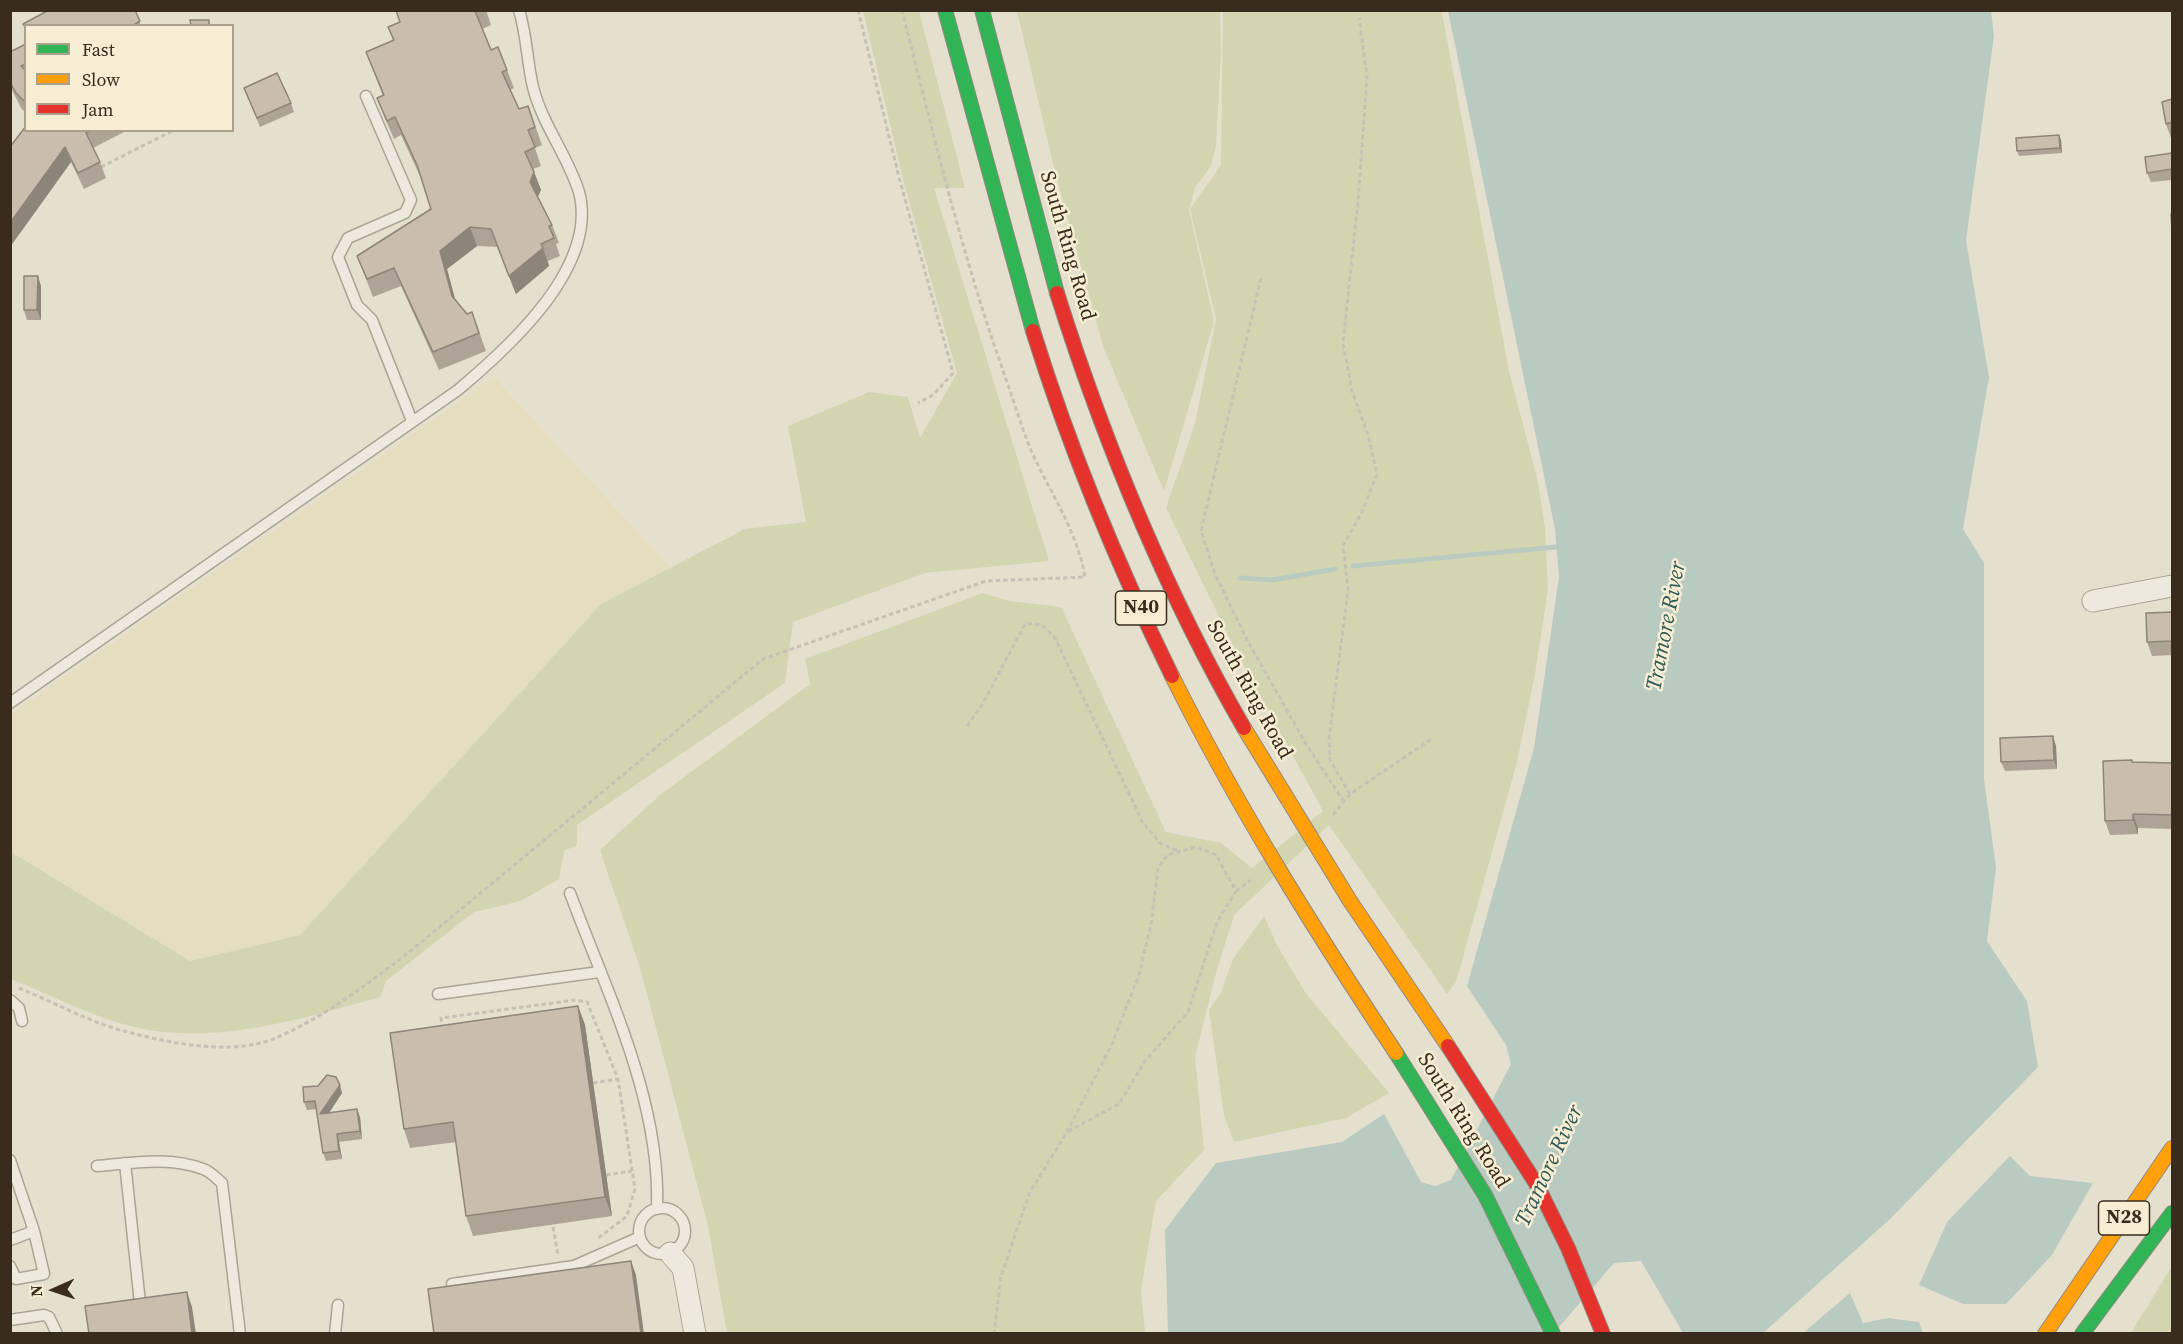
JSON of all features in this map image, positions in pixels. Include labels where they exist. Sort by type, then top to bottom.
[{"type":"highway","name":"South Ring Road","points":[[945,10],[1021,294],[1061,415],[1091,496],[1136,599],[1184,701],[1272,863],[1460,1151],[1530,1280],[1553,1334]]},
{"type":"highway","name":"South Ring Road","points":[[982,10],[1057,291],[1123,479],[1168,584],[1216,678],[1306,830],[1370,932],[1486,1101],[1528,1170],[1561,1233],[1603,1334]]},
{"type":"highway","name":"N28","points":[[2045,1334],[2172,1148]]},
{"type":"highway","name":"N28","points":[[2082,1334],[2172,1213]]},
{"type":"highway","name":"N28","points":[[2147,1269],[2172,1218]]},
{"type":"highway","points":[[1561,1233],[1596,1284],[1606,1304]]},
{"type":"highway","points":[[2034,1334],[2076,1289]]},
{"type":"street","points":[[2092,601],[2172,586]]},
{"type":"street","points":[[670,1253],[683,1268],[695,1334]]},
{"type":"lane","points":[[10,703],[458,390],[489,364],[538,313],[569,264],[579,232],[581,208],[579,196],[533,87],[526,36],[519,10]]},
{"type":"lane","points":[[366,96],[411,200],[410,206],[405,213],[348,238],[338,256],[357,305],[372,320],[412,421]]},
{"type":"lane","points":[[570,893],[619,1019],[640,1082],[656,1179],[657,1209]]},
{"type":"lane","points":[[438,994],[599,972]]},
{"type":"lane","points":[[10,1000],[19,1008],[22,1021]]},
{"type":"lane","points":[[10,1160],[34,1231],[44,1274],[16,1279],[10,1266]]},
{"type":"lane","points":[[97,1166],[177,1163],[205,1169],[222,1183],[240,1334]]},
{"type":"lane","points":[[125,1164],[140,1303]]},
{"type":"lane","points":[[657,1209],[672,1211],[683,1221],[685,1236],[676,1249],[670,1253],[662,1254],[648,1250],[640,1237],[641,1223],[645,1216],[657,1209]]},
{"type":"lane","points":[[10,1240],[34,1231]]},
{"type":"lane","points":[[452,1284],[574,1266],[640,1237]]},
{"type":"lane","points":[[334,1334],[338,1305]]},
{"type":"lane","points":[[10,1320],[44,1315],[49,1317],[57,1334]]},
{"type":"path","points":[[858,10],[900,181],[940,319],[952,373],[933,395],[918,403]]},
{"type":"path","points":[[10,985],[123,1031],[183,1043],[234,1047],[272,1039],[356,993],[399,960],[763,659],[986,581],[1085,577],[1082,562],[1058,499],[1031,448],[1004,372],[954,210],[902,10]]},
{"type":"path","points":[[1350,794],[1330,760],[1329,738],[1348,590],[1343,546],[1363,510],[1377,474],[1368,435],[1352,390],[1343,343],[1358,202],[1367,77],[1359,18]]},
{"type":"path","points":[[101,167],[170,132]]},
{"type":"path","points":[[1261,278],[1201,531],[1215,574],[1247,640],[1306,744],[1344,802]]},
{"type":"path","points":[[967,726],[983,703],[1025,624],[1036,622],[1047,628],[1055,638],[1143,823],[1160,843],[1180,852]]},
{"type":"path","points":[[1333,815],[1350,794],[1433,738]]},
{"type":"path","points":[[994,1334],[1001,1276],[1030,1192],[1066,1132],[1112,1044],[1139,975],[1151,924],[1158,868],[1167,855],[1196,847],[1216,855],[1236,891]]},
{"type":"path","points":[[1066,1132],[1119,1104],[1145,1061],[1188,1012],[1217,922],[1236,891],[1251,880]]},
{"type":"path","points":[[444,1036],[441,1018],[584,1000],[618,1079],[635,1189],[627,1216],[589,1245]]},
{"type":"path","points":[[593,1083],[618,1079]]},
{"type":"path","points":[[606,1175],[632,1171]]},
{"type":"path","points":[[553,1227],[558,1257],[566,1255]]},
{"type":"shaded area","points":[[494,377],[671,568],[601,604],[300,935],[190,961],[11,852],[10,715]]},
{"type":"green space","points":[[863,11],[919,11],[965,188],[934,188],[1049,561],[925,573],[793,622],[785,683],[577,825],[577,845],[564,851],[559,879],[521,901],[474,912],[386,981],[380,997],[319,1014],[258,1027],[227,1032],[165,1032],[134,1027],[103,1018],[11,979],[11,852],[190,961],[300,935],[601,604],[745,529],[806,522],[788,426],[869,392],[908,397],[920,438],[957,373],[905,187]]},
{"type":"green space","points":[[1017,11],[1220,11],[1221,52],[1216,145],[1211,166],[1195,188],[1189,210],[1213,325],[1164,491],[1104,349],[1056,176]]},
{"type":"green space","points":[[1223,11],[1441,11],[1443,18],[1509,371],[1538,482],[1545,528],[1548,589],[1535,674],[1517,762],[1456,982],[1447,994],[1329,825],[1234,915],[1216,973],[1195,1057],[1204,1150],[1156,1201],[1141,1290],[1145,1333],[727,1333],[708,1226],[641,971],[600,850],[660,795],[810,684],[805,659],[983,593],[1009,601],[1061,607],[1166,832],[1221,843],[1252,868],[1323,811],[1238,655],[1166,508],[1195,424],[1216,319],[1190,209],[1221,165]]},
{"type":"green space","points":[[1264,916],[1277,945],[1305,992],[1389,1093],[1346,1118],[1234,1142],[1224,1115],[1209,1010],[1221,992],[1233,959]]},
{"type":"green space","points":[[2172,1266],[2172,1333],[2131,1333]]},
{"type":"water","name":"Tramore River","points":[[1448,11],[1991,11],[1994,36],[1966,240],[1989,377],[1963,529],[1984,563],[1984,779],[1996,868],[1987,941],[2027,1001],[2038,1067],[1890,1219],[1763,1333],[1683,1333],[1641,1261],[1614,1263],[1554,1333],[1168,1333],[1165,1230],[1216,1163],[1342,1142],[1384,1114],[1421,1182],[1435,1186],[1451,1180],[1511,1064],[1506,1045],[1467,986],[1534,748],[1559,577],[1555,529]]},
{"type":"water","points":[[2010,1156],[2030,1176],[2093,1183],[2052,1255],[2006,1304],[1963,1304],[1919,1285],[1947,1222]]},
{"type":"water","points":[[1850,1293],[1863,1323],[1888,1318],[1919,1322],[1923,1333],[1803,1333]]},
{"type":"building","points":[[49,10],[135,10],[140,21],[135,24],[23,24]]},
{"type":"building","points":[[396,10],[477,10],[475,11],[491,50],[498,47],[507,70],[502,72],[519,109],[528,106],[535,127],[528,130],[535,147],[525,152],[534,172],[530,182],[552,225],[549,226],[554,238],[541,244],[543,248],[509,276],[491,229],[470,227],[440,251],[452,296],[467,314],[472,312],[479,333],[433,352],[394,268],[367,279],[357,256],[431,209],[417,165],[395,117],[387,121],[377,98],[384,95],[366,52],[394,40],[388,27],[400,22]]},
{"type":"building","points":[[190,20],[209,20],[209,24],[191,24]]},
{"type":"building","points":[[24,45],[24,65],[21,66],[24,69],[24,101],[10,82],[10,52]]},
{"type":"building","points":[[277,73],[291,103],[257,118],[244,88]]},
{"type":"building","points":[[2172,99],[2172,122],[2166,124],[2162,102]]},
{"type":"building","points":[[24,129],[24,132],[88,132],[86,133],[100,162],[78,173],[65,147],[10,223],[10,147]]},
{"type":"building","points":[[2059,135],[2060,148],[2017,151],[2016,138]]},
{"type":"building","points":[[2172,153],[2172,169],[2147,173],[2145,157]]},
{"type":"building","points":[[24,276],[38,276],[37,310],[24,310]]},
{"type":"building","points":[[2172,612],[2172,641],[2147,642],[2146,613]]},
{"type":"building","points":[[2053,736],[2054,760],[2001,762],[2000,738]]},
{"type":"building","points":[[2132,760],[2132,762],[2172,763],[2172,815],[2133,814],[2133,820],[2105,821],[2103,761]]},
{"type":"building","points":[[578,1006],[605,1197],[466,1216],[453,1122],[404,1129],[390,1033]]},
{"type":"building","points":[[327,1075],[336,1077],[340,1085],[320,1114],[357,1109],[360,1131],[337,1134],[339,1151],[323,1153],[315,1101],[304,1102],[303,1087],[318,1086]]},
{"type":"building","points":[[631,1261],[641,1334],[434,1334],[428,1289]]},
{"type":"building","points":[[187,1292],[192,1334],[89,1334],[85,1306]]},
{"type":"waterway","points":[[1353,566],[1556,547]]},
{"type":"waterway","points":[[1240,578],[1272,580],[1335,569]]},
{"type":"traffic: fast","points":[[945,10],[1033,331]]},
{"type":"traffic: fast","points":[[982,10],[1057,293]]},
{"type":"traffic: fast","points":[[1396,1053],[1485,1195],[1553,1334]]},
{"type":"traffic: fast","points":[[2082,1334],[2172,1213]]},
{"type":"traffic: slow","points":[[1172,676],[1223,773],[1278,868],[1396,1053]]},
{"type":"traffic: slow","points":[[1244,728],[1350,901],[1448,1046]]},
{"type":"traffic: slow","points":[[2045,1334],[2172,1148]]},
{"type":"traffic: jam","points":[[1057,293],[1095,406],[1139,516],[1188,624],[1244,728]]},
{"type":"traffic: jam","points":[[1033,331],[1096,506],[1132,592],[1172,676]]},
{"type":"traffic: jam","points":[[1448,1046],[1537,1185],[1568,1248],[1603,1334]]}]
